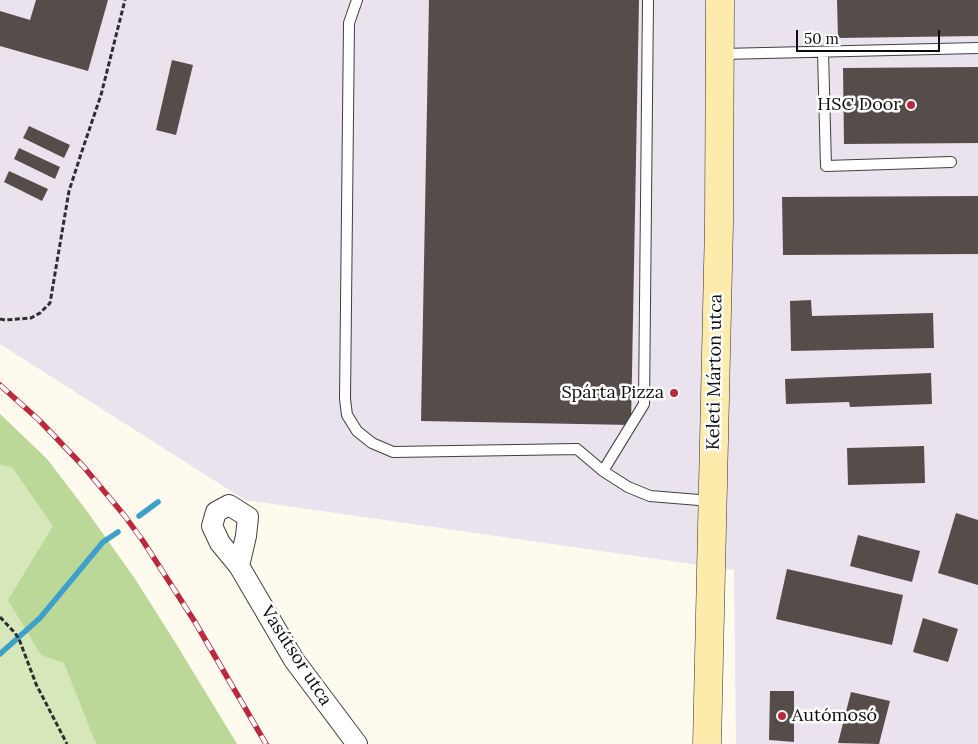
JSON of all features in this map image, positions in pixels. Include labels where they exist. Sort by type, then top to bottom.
[{"type":"main road","name":"Keleti Márton utca","points":[[707,744],[719,224],[720,0]]},
{"type":"street","name":"Vasútsor utca","points":[[239,566],[294,660],[357,744]]},
{"type":"lane","points":[[357,0],[349,23],[345,399],[347,415],[357,431],[372,443],[393,452],[577,448],[604,471],[628,487],[650,496],[712,501]]},
{"type":"lane","points":[[604,471],[644,404],[648,0]]},
{"type":"lane","points":[[720,54],[978,48]]},
{"type":"lane","points":[[823,52],[826,166],[951,162]]},
{"type":"path","points":[[0,319],[31,318],[40,313],[50,303],[69,191],[102,95],[125,0]]},
{"type":"path","points":[[0,617],[16,633],[20,640],[36,684],[67,744]]},
{"type":"shaded area","points":[[0,0],[978,0],[978,744],[736,744],[734,570],[245,500],[0,344]]},
{"type":"green space","points":[[0,414],[47,459],[86,510],[135,579],[237,744],[0,744]]},
{"type":"green space","points":[[0,414],[47,459],[86,510],[135,579],[237,744],[97,744],[64,663],[41,655],[8,600],[53,526],[12,467],[0,465]]},
{"type":"building","points":[[36,0],[108,0],[88,71],[0,46],[0,11],[30,20]]},
{"type":"building","points":[[429,0],[639,0],[631,425],[421,421]]},
{"type":"building","points":[[837,0],[978,0],[978,36],[838,38]]},
{"type":"building","points":[[172,60],[193,65],[176,135],[156,130]]},
{"type":"building","name":"HSC Door","points":[[978,67],[978,143],[844,144],[843,68]]},
{"type":"building","points":[[29,126],[70,145],[64,158],[23,138]]},
{"type":"building","points":[[19,148],[60,167],[55,179],[14,159]]},
{"type":"building","points":[[9,171],[48,189],[42,201],[4,182]]},
{"type":"building","points":[[978,196],[978,254],[783,255],[782,197]]},
{"type":"building","points":[[811,300],[812,316],[933,313],[934,348],[791,351],[790,301]]},
{"type":"building","points":[[931,373],[932,404],[850,407],[849,402],[786,404],[785,379]]},
{"type":"building","points":[[924,446],[925,483],[848,485],[847,448]]},
{"type":"building","points":[[956,513],[978,520],[978,585],[938,573]]},
{"type":"building","points":[[858,535],[920,551],[912,582],[850,566]]},
{"type":"building","points":[[787,569],[903,595],[892,645],[776,619]]},
{"type":"building","points":[[923,618],[958,629],[948,662],[913,652]]},
{"type":"building","name":"Autómosó","points":[[770,691],[794,691],[794,742],[769,740]]},
{"type":"building","points":[[851,692],[890,701],[879,744],[838,743]]},
{"type":"waterway","points":[[139,516],[158,502]]},
{"type":"waterway","points":[[0,654],[40,618],[103,542],[118,532]]},
{"type":"railway","points":[[0,385],[39,420],[83,466],[124,515],[195,622],[266,744]]},
{"type":"place","name":"HSC Door","points":[[911,105]]},
{"type":"place","name":"Spárta Pizza","points":[[674,393]]},
{"type":"place","name":"Autómosó","points":[[782,716]]}]
